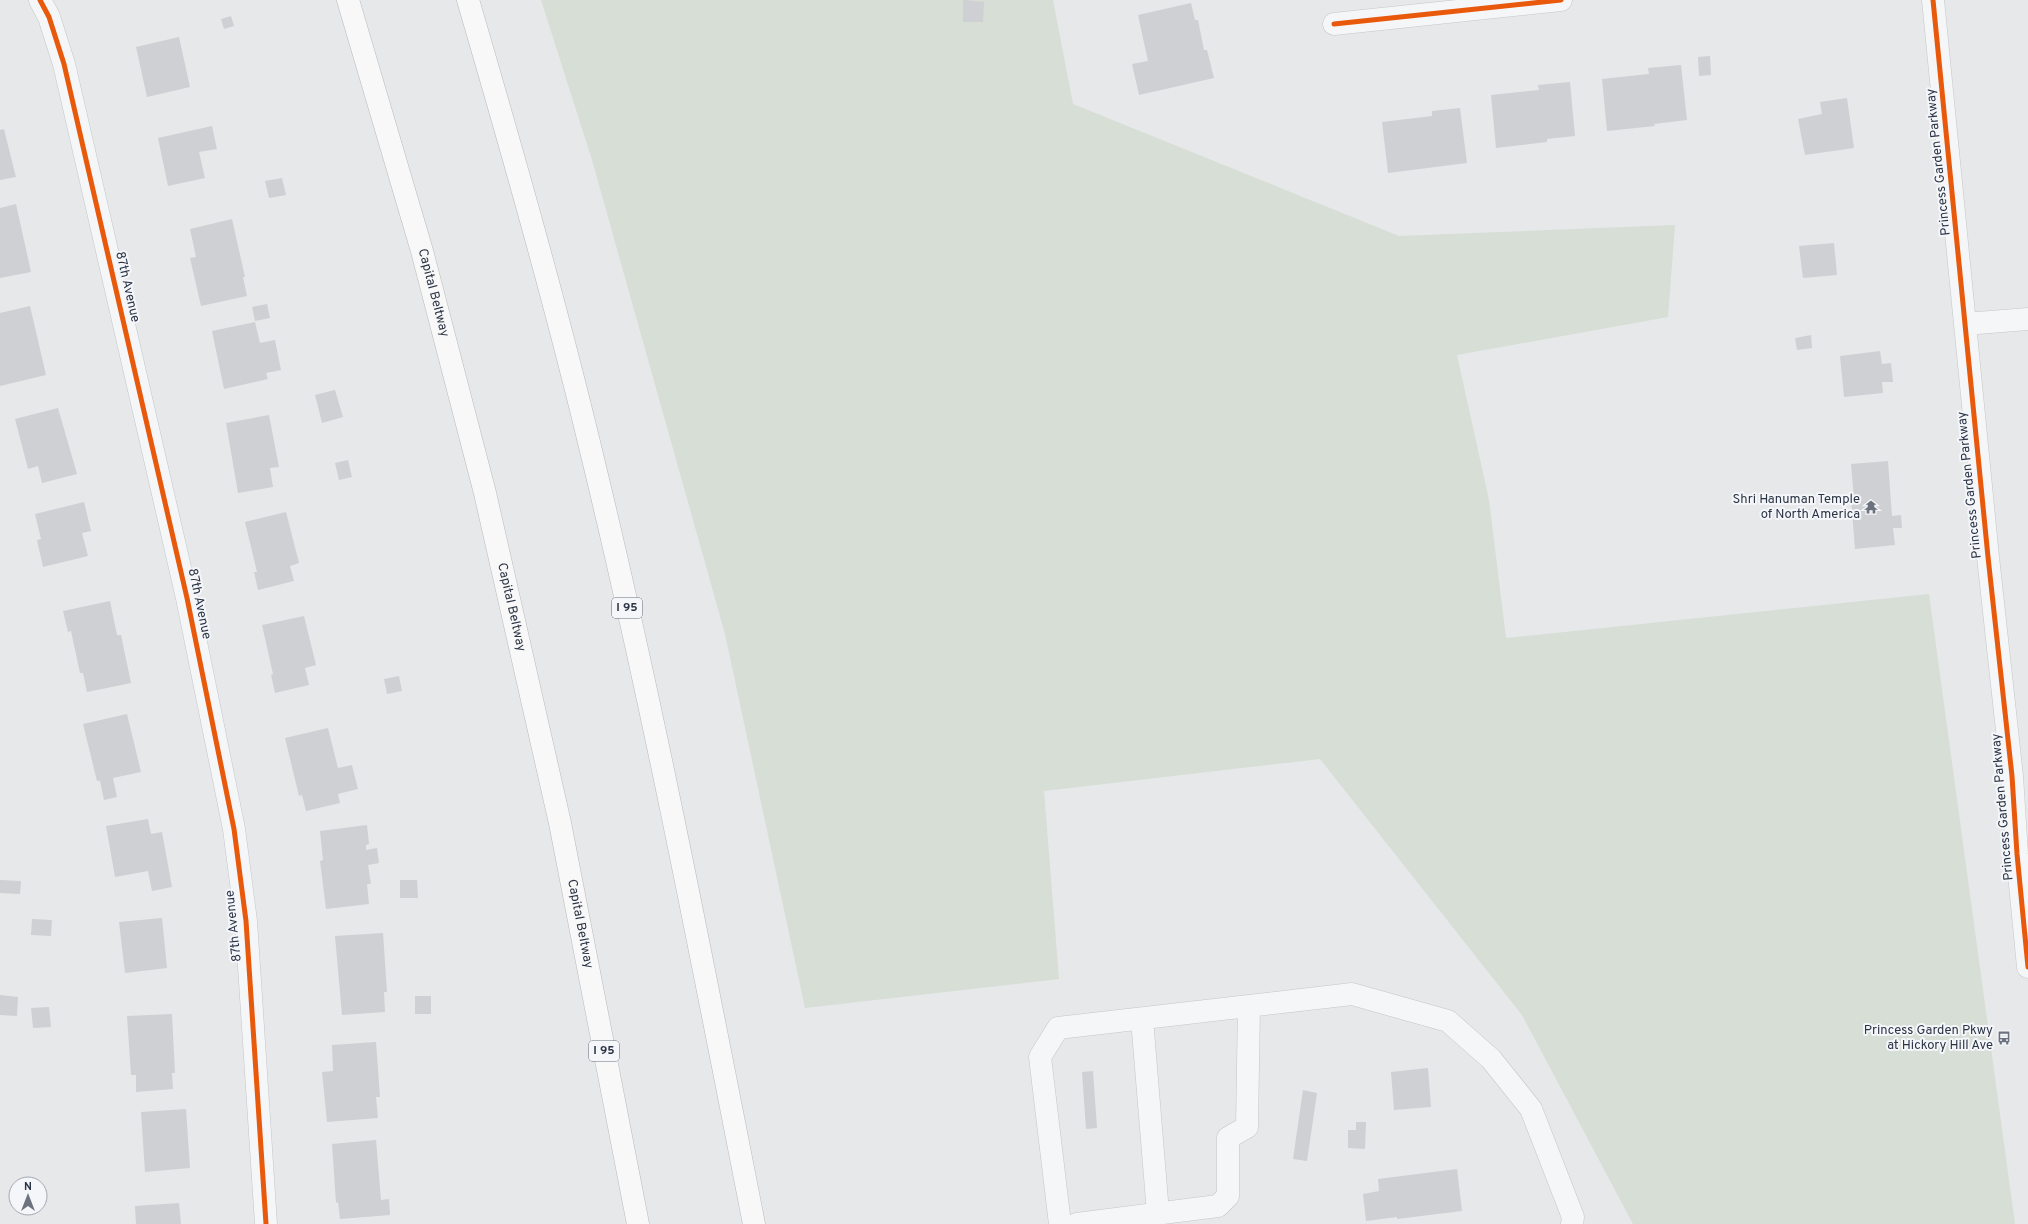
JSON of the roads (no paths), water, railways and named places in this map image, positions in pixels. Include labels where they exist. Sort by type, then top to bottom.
[{"type":"highway","name":"Capital Beltway","points":[[348,0],[422,251],[485,493],[560,823],[638,1224]]},
{"type":"highway","name":"I 95","points":[[468,0],[532,220],[594,463],[670,798],[754,1224]]},
{"type":"street","name":"87th Avenue","points":[[40,0],[49,17],[64,64],[187,598],[234,829],[246,921],[266,1224]]},
{"type":"street","points":[[1334,24],[1561,0]]},
{"type":"street","name":"Princess Garden Parkway","points":[[1934,0],[1965,324],[2020,777],[2017,854],[2028,967]]},
{"type":"street","points":[[1965,324],[2028,320]]},
{"type":"street","points":[[1060,1224],[1040,1057],[1058,1028],[1352,994],[1448,1021],[1491,1059],[1531,1109],[1573,1217],[1572,1224]]},
{"type":"street","points":[[1077,1224],[1218,1206],[1228,1196],[1228,1138],[1248,1128],[1249,1006]]},
{"type":"street","points":[[1142,1019],[1158,1213]]},
{"type":"place","name":"Shri Hanuman Temple of North America","points":[[1871,507]]},
{"type":"place","name":"Princess Garden Pkwy at Hickory Hill Ave","points":[[2004,1038]]}]
